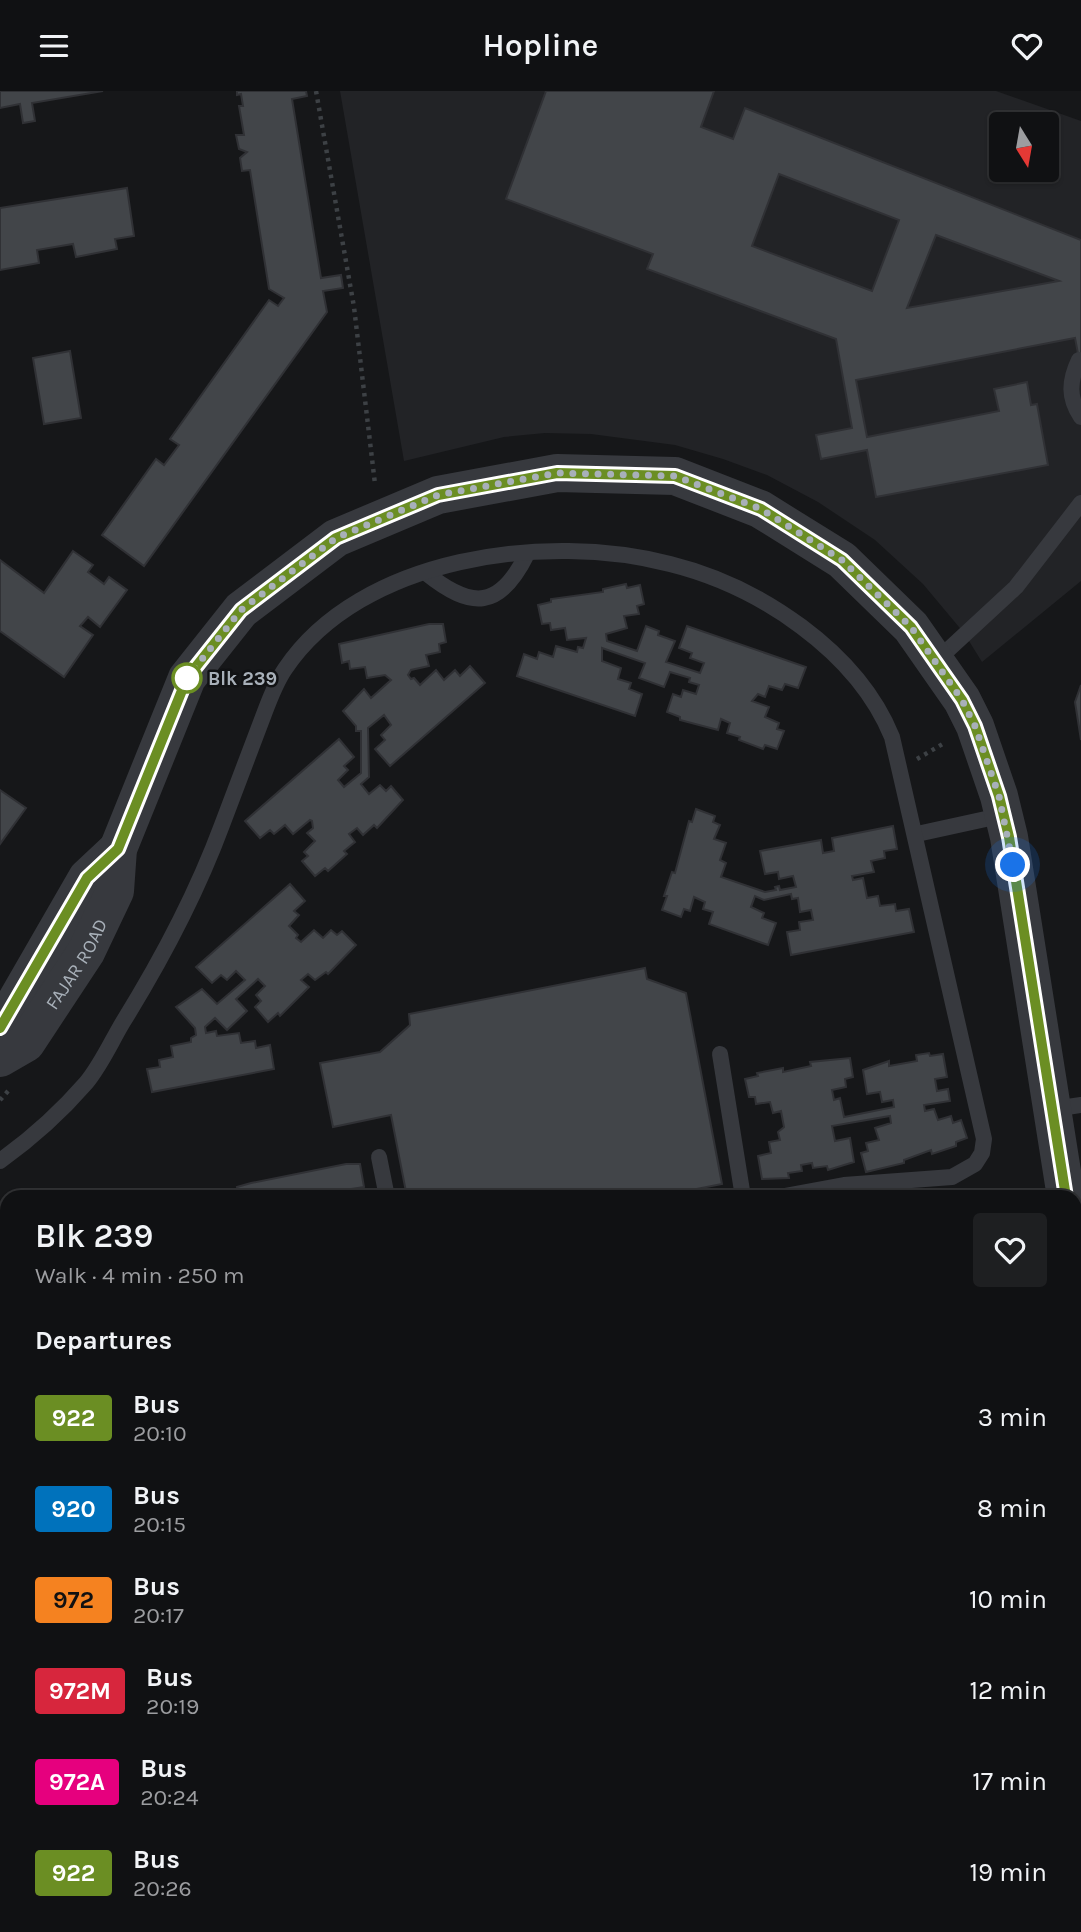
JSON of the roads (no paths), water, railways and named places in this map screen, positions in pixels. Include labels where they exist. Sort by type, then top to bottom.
[{"type":"street","name":"FAJAR ROAD","points":[[0,1058],[26,1043],[86,953],[115,891],[118,849],[187,678],[241,610],[336,538],[438,495],[557,473],[675,476],[761,509],[842,560],[911,627],[962,700],[975,726],[1004,815],[1067,1107],[1066,1190]]},
{"type":"street","name":"FAJAR ROAD","points":[[0,1028],[87,878],[118,849]]},
{"type":"lane","points":[[1079,360],[1072,375],[1070,391],[1073,406],[1081,417]]},
{"type":"lane","points":[[935,662],[1016,587],[1081,503]]},
{"type":"lane","points":[[0,1161],[36,1135],[88,1080],[159,965],[202,878],[275,686],[304,645],[347,607],[381,588],[426,573],[473,561],[527,554],[595,552],[681,566],[744,591],[837,655],[860,679],[887,724],[917,834],[984,1139],[982,1153],[969,1170],[952,1177],[848,1185],[819,1190]]},
{"type":"lane","points":[[426,573],[457,594],[471,598],[486,597],[502,592],[512,582],[527,554]]},
{"type":"lane","points":[[917,834],[1004,815]]},
{"type":"lane","points":[[720,1054],[742,1190]]},
{"type":"lane","points":[[379,1157],[386,1190]]},
{"type":"place","name":"Blk 239","points":[[187,678]]}]
